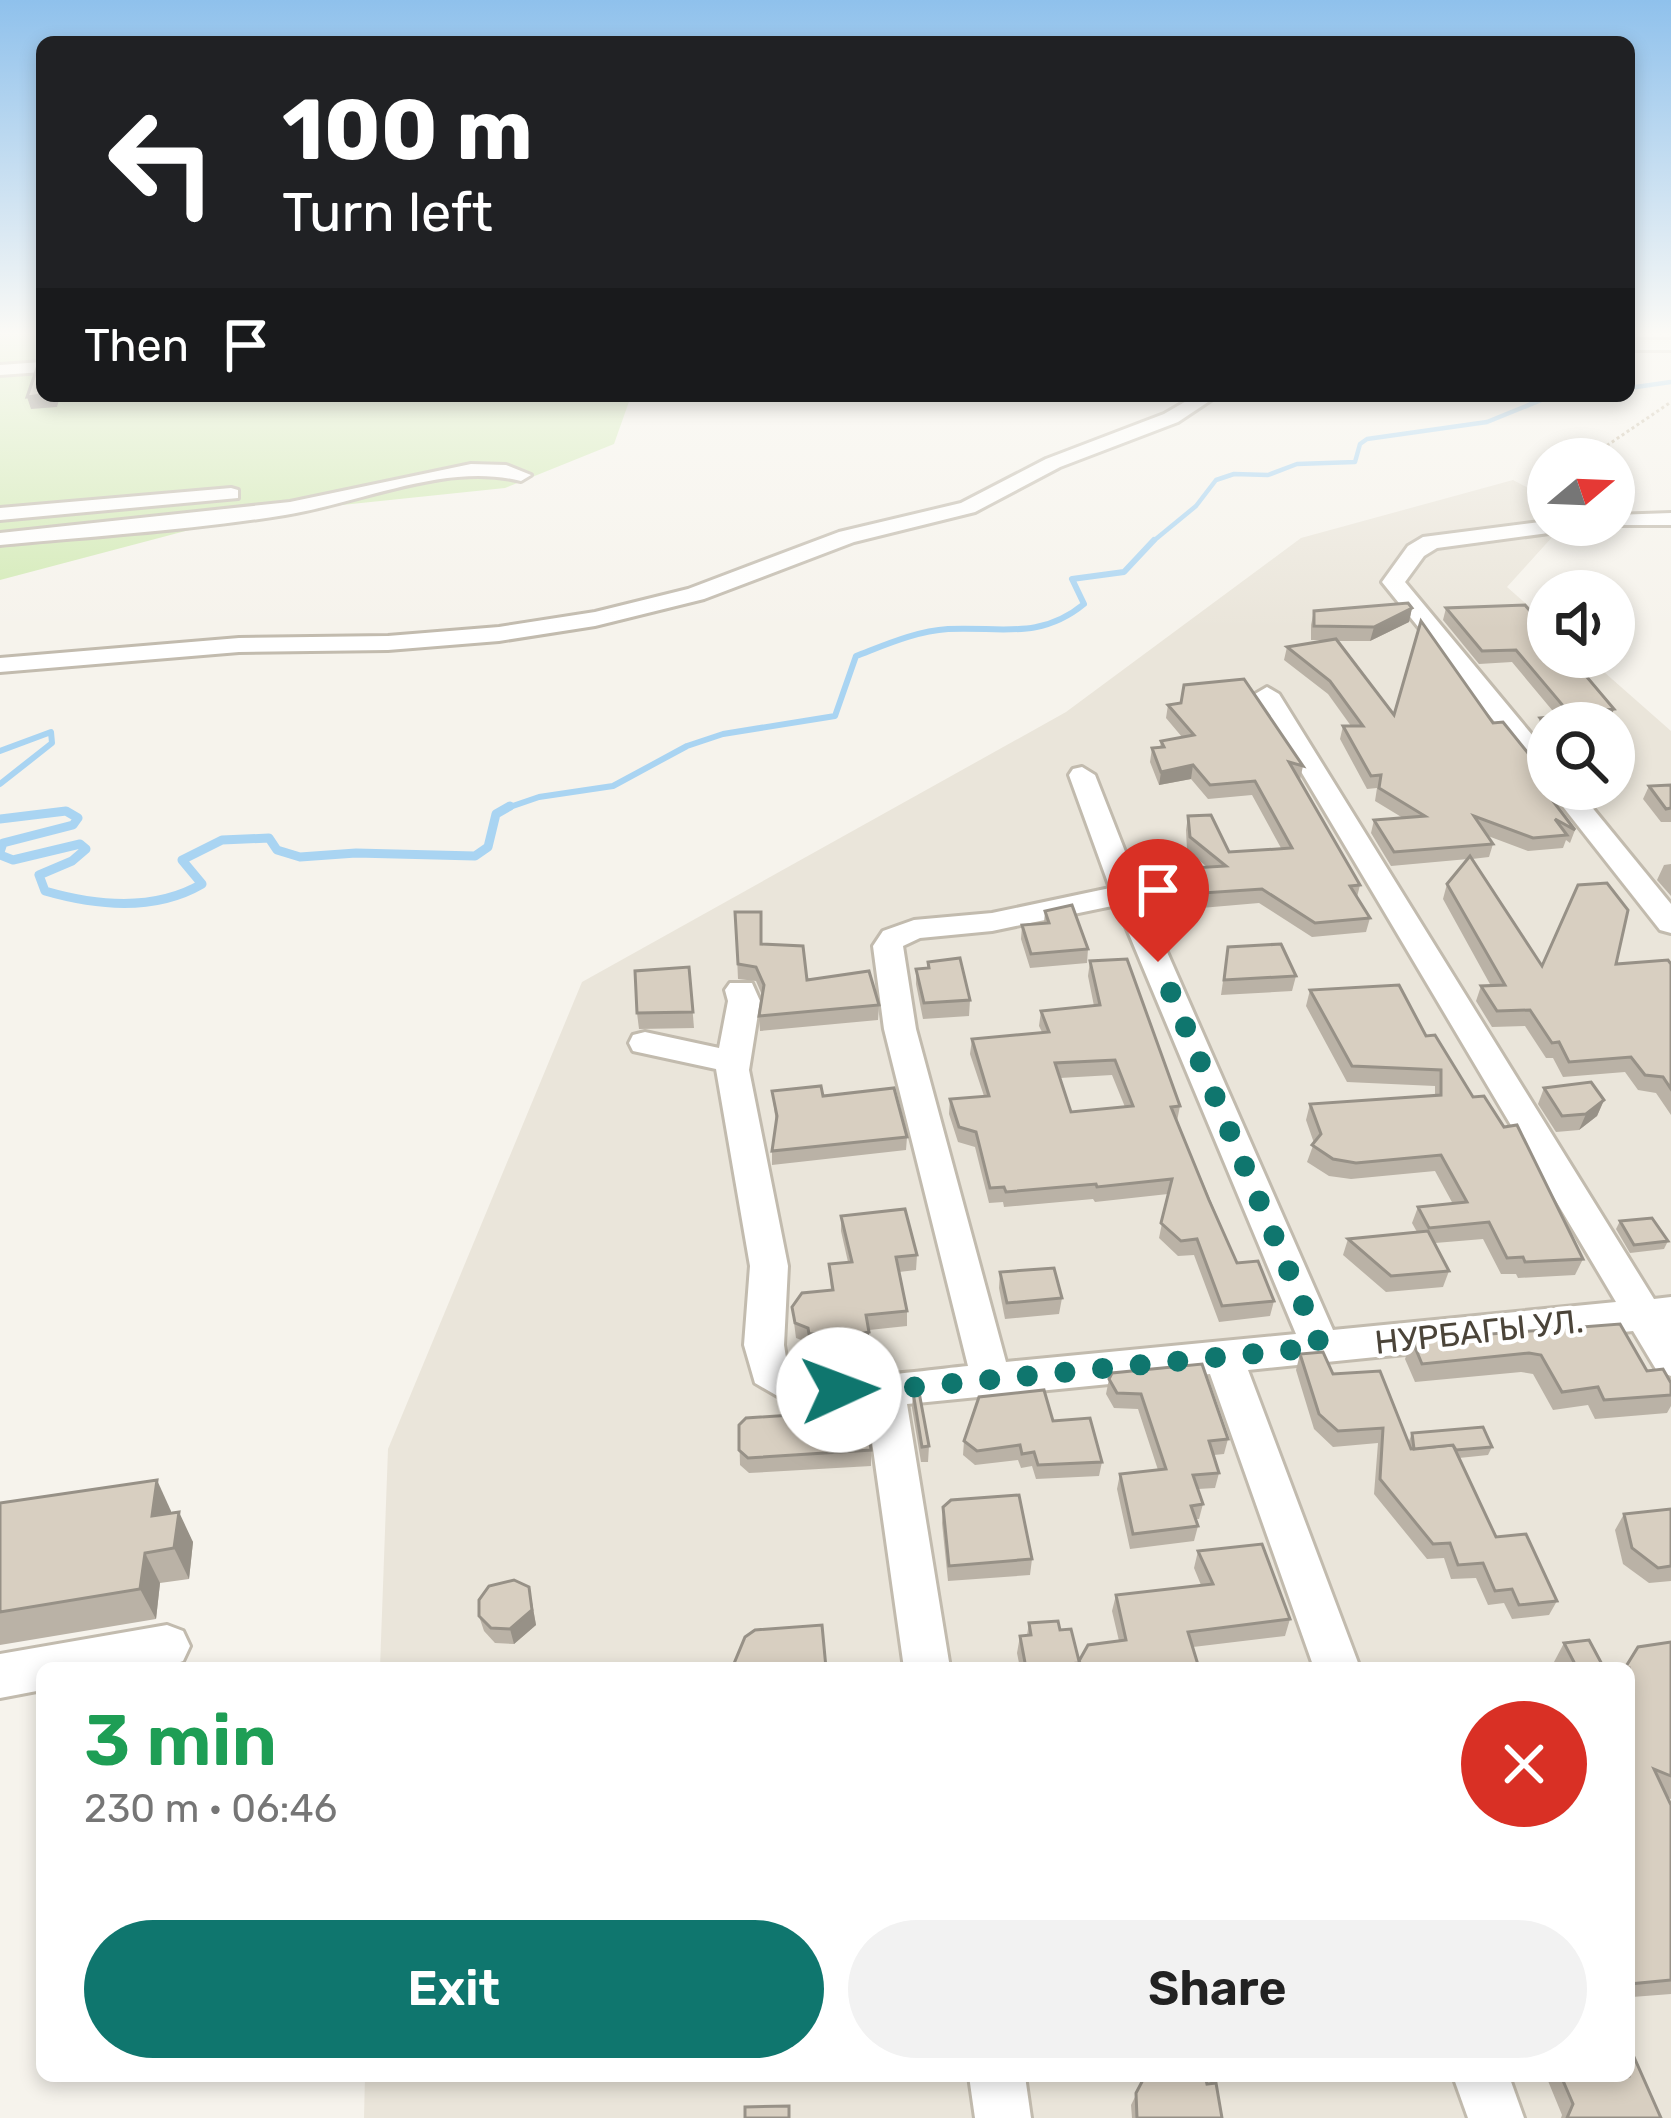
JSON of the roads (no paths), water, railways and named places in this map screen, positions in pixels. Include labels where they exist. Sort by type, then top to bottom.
[{"type":"street","points":[[0,664],[239,645],[388,643],[499,634],[596,619],[696,594],[847,537],[968,508],[1053,463],[1135,432]]},
{"type":"street","points":[[0,514],[493,470],[521,475]]},
{"type":"street","points":[[0,539],[300,506],[416,480]]},
{"type":"street","points":[[1635,520],[1671,519]]},
{"type":"street","points":[[1527,530],[1431,542],[1416,551],[1394,582],[1527,745]]},
{"type":"street","points":[[1267,694],[1657,1314],[1671,1360]]},
{"type":"street","points":[[1082,775],[1127,895],[1321,1347]]},
{"type":"street","points":[[1579,810],[1671,924]]},
{"type":"street","points":[[991,1379],[900,1029],[888,946],[914,929],[992,922],[1127,895]]},
{"type":"street","points":[[645,1043],[733,1062],[744,1001],[741,990]]},
{"type":"street","name":"НУРБАГЫ УЛ.","points":[[733,1062],[770,1266],[765,1360],[769,1372],[786,1386],[885,1390],[1657,1314]]},
{"type":"street","points":[[1222,1356],[1335,1662]]},
{"type":"street","points":[[885,1390],[926,1662]]},
{"type":"street","points":[[77,1662],[167,1646]]},
{"type":"street","points":[[0,1676],[36,1669]]},
{"type":"street","points":[[998,2082],[1003,2118]]},
{"type":"street","points":[[1483,2082],[1496,2118]]},
{"type":"waterway","points":[[1152,542],[1196,506],[1216,480],[1234,474],[1268,475],[1297,464],[1355,462],[1360,444],[1367,439],[1418,432]]},
{"type":"waterway","points":[[506,808],[539,797],[613,786],[687,746],[723,734],[835,716],[856,656],[936,630],[1018,629],[1051,623],[1084,604],[1072,579],[1124,572],[1152,542]]},
{"type":"waterway","points":[[0,751],[51,732],[52,743],[0,784]]},
{"type":"waterway","points":[[506,808],[510,806]]},
{"type":"waterway","points":[[0,855],[13,860],[80,844],[86,849],[72,861],[39,875],[45,891],[125,904],[165,899],[202,884],[182,860],[222,840],[269,838],[277,850],[300,857],[356,853],[475,856],[488,847],[496,814],[506,808]]},
{"type":"waterway","points":[[0,819],[66,811],[78,818],[73,825],[3,843],[0,852]]}]
